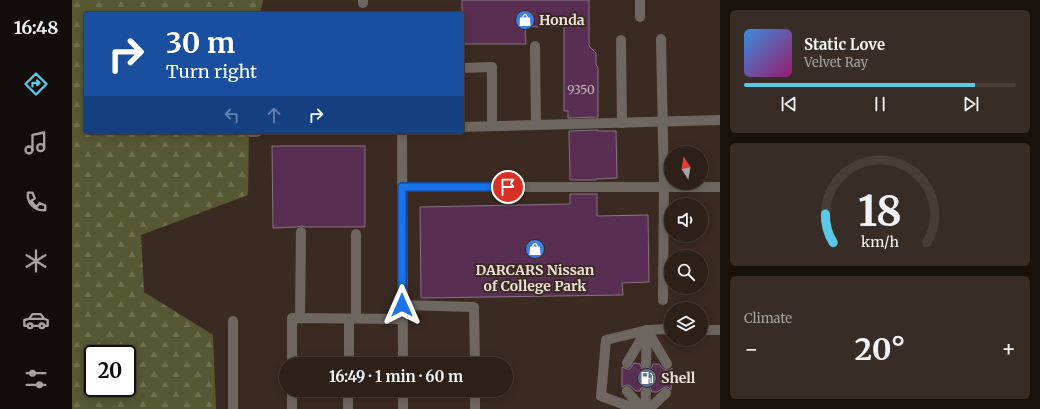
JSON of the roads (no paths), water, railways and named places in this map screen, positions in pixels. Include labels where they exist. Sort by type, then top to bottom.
[{"type":"street","points":[[640,0],[640,18]]},
{"type":"street","points":[[661,39],[664,187],[663,300]]},
{"type":"street","points":[[621,40],[622,123]]},
{"type":"street","points":[[535,46],[536,125]]},
{"type":"street","points":[[464,68],[492,67],[492,126]]},
{"type":"street","points":[[464,127],[720,120]]},
{"type":"street","points":[[402,134],[403,357]]},
{"type":"street","points":[[402,187],[664,187]]},
{"type":"street","points":[[708,187],[720,187]]},
{"type":"street","points":[[300,318],[301,232]]},
{"type":"street","points":[[349,357],[356,234]]},
{"type":"street","points":[[402,305],[474,307],[474,357]]},
{"type":"street","points":[[292,357],[292,318],[403,319]]},
{"type":"street","points":[[233,321],[233,409]]},
{"type":"street","points":[[636,409],[601,396],[606,340],[646,330],[664,330]]},
{"type":"street","points":[[628,363],[646,330]]},
{"type":"street","points":[[646,330],[646,364]]},
{"type":"street","points":[[646,330],[667,364]]},
{"type":"street","points":[[708,330],[720,330]]},
{"type":"street","points":[[627,391],[642,409]]},
{"type":"street","points":[[645,409],[646,392]]},
{"type":"street","points":[[649,409],[666,393]]},
{"type":"street","points":[[292,397],[292,409]]},
{"type":"street","points":[[348,397],[348,409]]},
{"type":"street","points":[[403,397],[403,409]]},
{"type":"street","points":[[475,397],[475,409]]},
{"type":"place","name":"Honda","points":[[525,20]]},
{"type":"place","name":"DARCARS Nissan of College Park","points":[[535,249]]},
{"type":"place","name":"Shell","points":[[647,378]]}]
